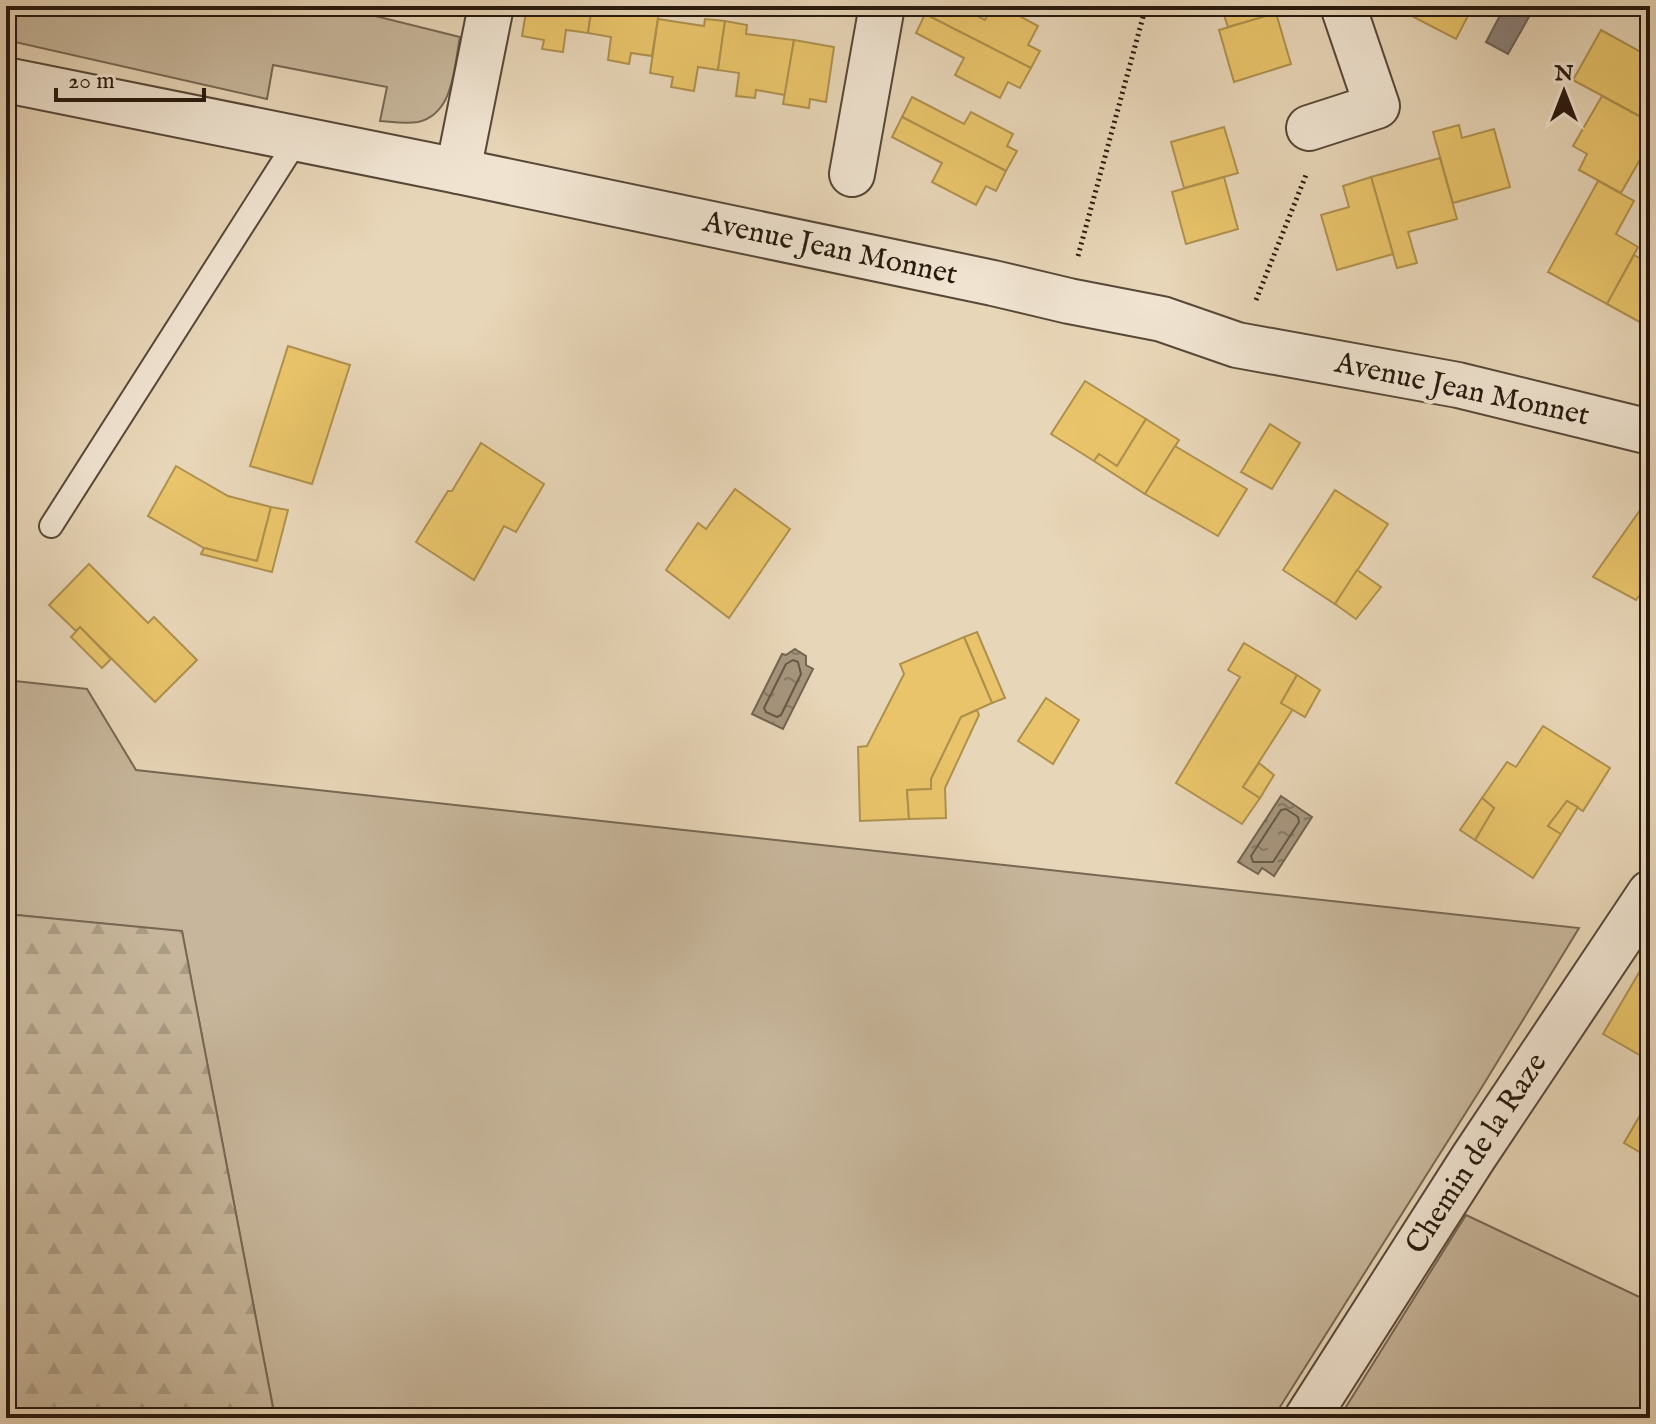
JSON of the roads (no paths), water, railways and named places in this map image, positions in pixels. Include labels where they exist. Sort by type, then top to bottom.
[{"type":"street","points":[[458,171],[491,6]]},
{"type":"street","points":[[852,174],[882,6]]},
{"type":"street","points":[[1309,128],[1377,106],[1343,6]]},
{"type":"street","name":"Avenue Jean Monnet","points":[[6,80],[1162,319],[1237,345],[1458,385],[1650,432]]},
{"type":"street","name":"Chemin de la Raze","points":[[1307,1418],[1473,1158],[1650,893]]},
{"type":"lane","points":[[51,526],[297,140]]},
{"type":"water","points":[[795,649],[806,656],[806,665],[813,669],[783,729],[752,714],[782,654]]},
{"type":"water","points":[[1281,796],[1312,817],[1274,876],[1262,868],[1258,874],[1238,862]]}]
